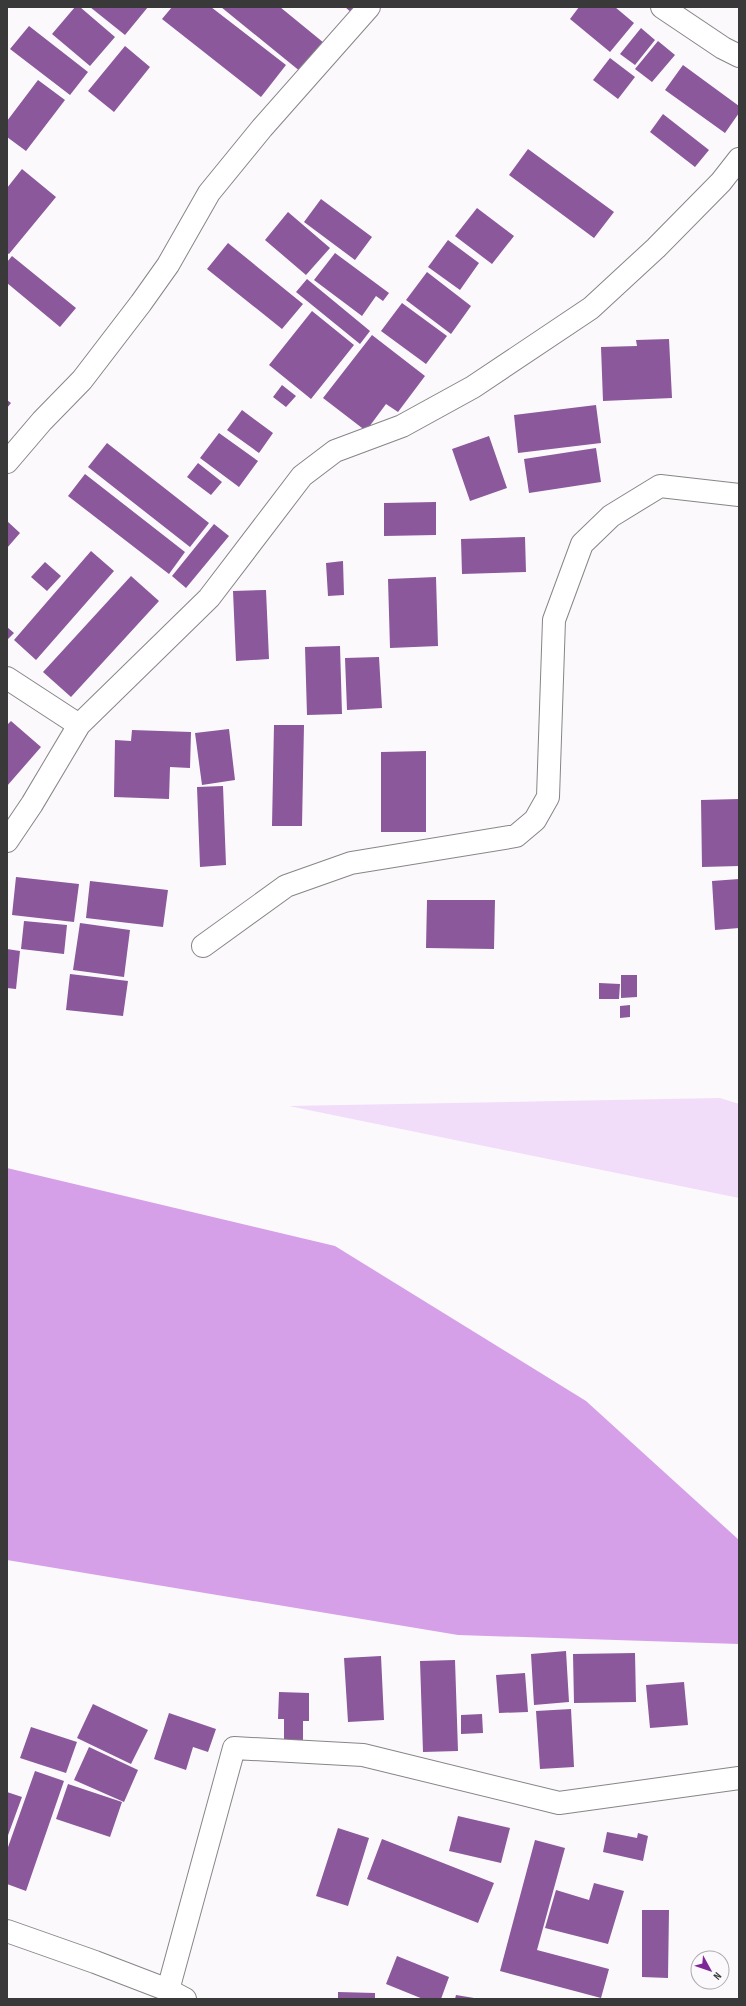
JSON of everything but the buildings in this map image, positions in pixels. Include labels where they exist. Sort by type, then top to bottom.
[{"type":"street","points":[[7,462],[42,421],[82,380],[141,302],[168,264],[209,192],[262,128],[369,7]]},
{"type":"street","points":[[662,7],[724,48],[739,56]]},
{"type":"street","points":[[7,841],[32,804],[78,725],[209,598],[302,476],[335,451],[402,426],[473,387],[591,308],[656,248],[721,182],[739,159]]},
{"type":"street","points":[[203,946],[286,886],[351,863],[516,836],[535,820],[548,797],[554,620],[582,544],[611,516],[660,486],[739,495]]},
{"type":"street","points":[[7,678],[78,725]]},
{"type":"street","points":[[7,1931],[48,1944],[177,1995],[234,1748],[363,1755],[559,1803],[739,1778]]},
{"type":"shaded area","points":[[720,1098],[739,1104],[739,1198],[289,1106]]},
{"type":"shaded area","points":[[7,1168],[335,1246],[586,1401],[739,1540],[739,1644],[458,1635],[7,1560]]}]
